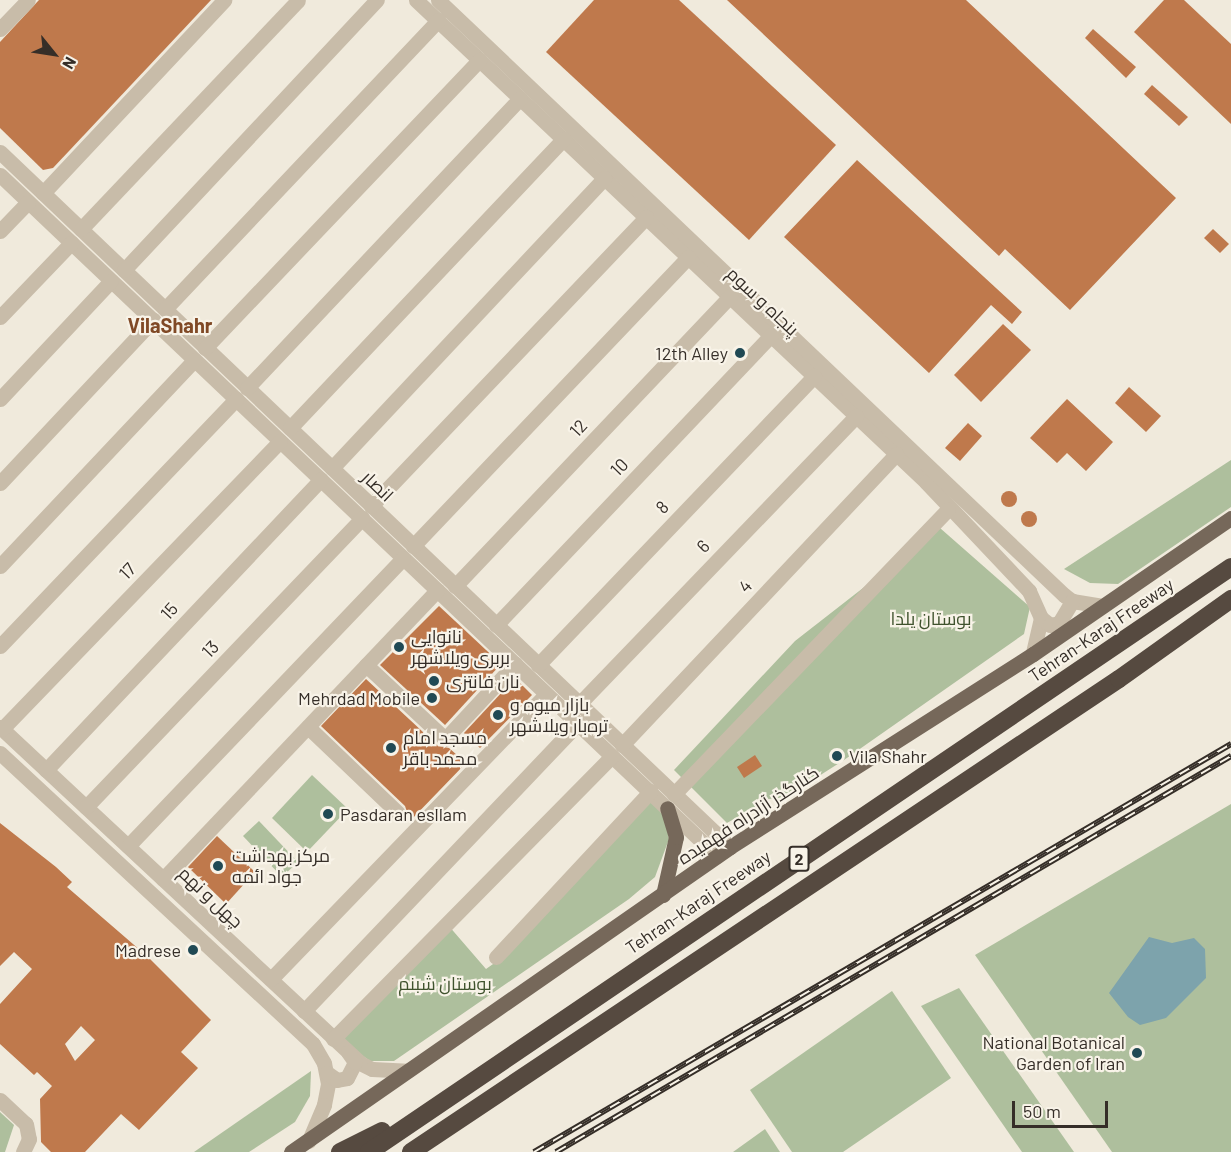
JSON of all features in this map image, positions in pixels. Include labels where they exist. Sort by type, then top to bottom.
[{"type":"highway","name":"Tehran-Karaj Freeway","points":[[369,1152],[427,1109],[1231,567]]},
{"type":"highway","name":"2","points":[[411,1152],[1119,680],[1231,599]]},
{"type":"highway","points":[[340,1152],[427,1109]]},
{"type":"main road","name":"کنارگذر آزادراه فهمیده","points":[[291,1152],[730,847],[1033,654],[1231,518]]},
{"type":"main road","points":[[663,895],[676,837],[671,801]]},
{"type":"street","points":[[0,29],[28,0]]},
{"type":"street","points":[[43,193],[224,0]]},
{"type":"street","points":[[81,230],[298,0]]},
{"type":"street","points":[[124,270],[377,0]]},
{"type":"street","name":"پنجاه و سوم","points":[[416,0],[896,454],[931,477],[948,509],[1029,591],[1041,618]]},
{"type":"street","name":"پنجاه و سوم","points":[[438,0],[931,477],[1072,601]]},
{"type":"street","points":[[165,309],[438,20]]},
{"type":"street","points":[[206,348],[480,60]]},
{"type":"street","points":[[247,388],[520,98]]},
{"type":"street","points":[[290,428],[563,139]]},
{"type":"street","name":"انصار","points":[[0,152],[290,428],[326,474]]},
{"type":"street","name":"انصار","points":[[0,175],[280,441],[326,474],[367,512],[408,552],[437,590],[546,694],[578,723],[617,750],[671,801],[730,847]]},
{"type":"street","name":"15","points":[[46,770],[604,178]]},
{"type":"street","points":[[0,231],[28,202]]},
{"type":"street","name":"13","points":[[86,807],[646,217]]},
{"type":"street","points":[[0,317],[71,243]]},
{"type":"street","points":[[128,846],[688,257]]},
{"type":"street","points":[[0,399],[111,281]]},
{"type":"street","name":"12","points":[[455,586],[729,296]]},
{"type":"street","points":[[0,483],[153,320]]},
{"type":"street","name":"10","points":[[496,625],[771,336]]},
{"type":"street","points":[[0,566],[194,360]]},
{"type":"street","name":"8","points":[[538,665],[814,376]]},
{"type":"street","points":[[0,646],[236,399]]},
{"type":"street","name":"6","points":[[579,704],[856,416]]},
{"type":"street","name":"17","points":[[1,728],[280,441]]},
{"type":"street","name":"4","points":[[333,1039],[617,750],[896,454]]},
{"type":"street","points":[[671,801],[948,509]]},
{"type":"street","name":"انصار","points":[[408,552],[455,586],[579,704],[651,791],[671,801],[717,856]]},
{"type":"street","points":[[163,879],[437,590]]},
{"type":"street","points":[[1033,654],[1041,618],[1050,624],[1059,622],[1072,601],[1103,606]]},
{"type":"street","points":[[366,665],[445,739],[515,664]]},
{"type":"street","points":[[271,980],[546,694]]},
{"type":"street","points":[[304,1011],[578,723]]},
{"type":"street","points":[[308,727],[398,813]]},
{"type":"street","name":"چهل و نهم","points":[[1,728],[348,1052],[372,1069],[407,1071]]},
{"type":"street","points":[[0,753],[313,1044],[327,1073],[324,1105],[309,1141]]},
{"type":"street","points":[[496,957],[651,791]]},
{"type":"street","points":[[327,1073],[338,1080],[347,1078],[355,1062],[348,1052]]},
{"type":"street","points":[[0,1100],[26,1124],[29,1149]]},
{"type":"green space","points":[[1231,460],[1231,507],[1118,584],[1090,583],[1064,569]]},
{"type":"green space","name":"بوستان یلدا","points":[[940,528],[1030,607],[1024,634],[844,760],[786,797],[769,799],[727,823],[674,770],[795,641]]},
{"type":"green space","points":[[312,775],[348,809],[307,852],[272,818]]},
{"type":"green space","name":"بوستان شبنم","points":[[651,797],[664,813],[669,839],[655,877],[629,899],[394,1061],[370,1061],[341,1040],[448,925],[486,969],[503,957]]},
{"type":"green space","name":"National Botanical Garden of Iran","points":[[1231,804],[1231,1152],[1112,1152],[975,955]]},
{"type":"green space","points":[[259,821],[298,862],[282,877],[243,836]]},
{"type":"green space","points":[[959,988],[1074,1152],[1022,1152],[921,1006]]},
{"type":"green space","points":[[892,991],[951,1078],[843,1152],[792,1152],[750,1090]]},
{"type":"green space","points":[[311,1071],[310,1096],[295,1122],[249,1152],[194,1152]]},
{"type":"green space","points":[[0,1112],[14,1125],[5,1152],[0,1152]]},
{"type":"green space","points":[[765,1129],[780,1152],[733,1152]]},
{"type":"water","points":[[1149,937],[1172,943],[1194,938],[1205,949],[1206,978],[1166,1018],[1140,1025],[1128,1017],[1109,993]]},
{"type":"building","points":[[39,0],[211,0],[53,168],[43,170],[0,128],[0,42]]},
{"type":"building","points":[[594,0],[679,0],[836,145],[749,240],[546,52]]},
{"type":"building","points":[[727,0],[966,0],[1176,198],[1070,310],[1005,249],[999,256]]},
{"type":"building","points":[[1164,0],[1184,0],[1231,44],[1231,124],[1134,32]]},
{"type":"building","points":[[1093,29],[1136,67],[1126,78],[1085,38]]},
{"type":"building","points":[[1152,85],[1188,117],[1179,126],[1144,94]]},
{"type":"building","points":[[857,160],[1022,312],[1012,324],[991,305],[929,373],[784,237]]},
{"type":"building","points":[[1213,229],[1229,244],[1220,253],[1204,238]]},
{"type":"building","points":[[1003,324],[1031,350],[981,402],[954,375]]},
{"type":"building","points":[[1129,387],[1161,416],[1146,432],[1115,403]]},
{"type":"building","points":[[1067,399],[1113,442],[1086,471],[1067,453],[1057,463],[1030,438]]},
{"type":"building","points":[[968,423],[982,436],[960,461],[945,448]]},
{"type":"building","points":[[1009,491],[1017,499],[1009,507],[1001,499]]},
{"type":"building","points":[[1026,511],[1032,511],[1037,519],[1035,525],[1026,527],[1021,522],[1021,516]]},
{"type":"building","points":[[439,606],[501,664],[445,725],[380,665]]},
{"type":"building","name":"بازار میوه و تره‌بار ویلاشهر","points":[[515,678],[532,695],[480,748],[464,733]]},
{"type":"building","name":"مسجد امام محمد باقر","points":[[366,679],[438,746],[449,748],[466,763],[410,821],[405,806],[321,726]]},
{"type":"building","points":[[755,755],[762,766],[744,778],[737,767]]},
{"type":"building","points":[[0,823],[56,867],[72,882],[67,887],[148,957],[211,1020],[181,1052],[198,1068],[139,1130],[121,1114],[85,1152],[51,1152],[41,1142],[40,1099],[52,1086],[37,1072],[34,1075],[0,1044],[0,1004],[32,969],[14,952],[0,966]],"holes":[[[81,1026],[95,1040],[75,1061],[65,1044]]]},
{"type":"building","name":"مرکز بهداشت جواد ائمه","points":[[217,836],[255,872],[226,904],[188,867]]},
{"type":"railway","points":[[534,1152],[1231,744]]},
{"type":"railway","points":[[556,1152],[1231,756]]},
{"type":"place","name":"12th Alley","points":[[740,353]]},
{"type":"place","name":"نانوایی بربری ویلاشهر","points":[[399,647]]},
{"type":"place","name":"نان فانتزی","points":[[434,681]]},
{"type":"place","name":"Mehrdad Mobile","points":[[432,698]]},
{"type":"place","name":"بازار میوه و تره‌بار ویلاشهر","points":[[498,715]]},
{"type":"place","name":"مسجد امام محمد باقر","points":[[391,748]]},
{"type":"place","name":"Vila Shahr","points":[[837,756]]},
{"type":"place","name":"Pasdaran esllam","points":[[328,814]]},
{"type":"place","name":"مرکز بهداشت جواد ائمه","points":[[218,866]]},
{"type":"place","name":"Madrese","points":[[193,950]]},
{"type":"place","name":"National Botanical Garden of Iran","points":[[1137,1053]]},
{"type":"district","name":"VilaShahr","points":[[170,325]]}]
